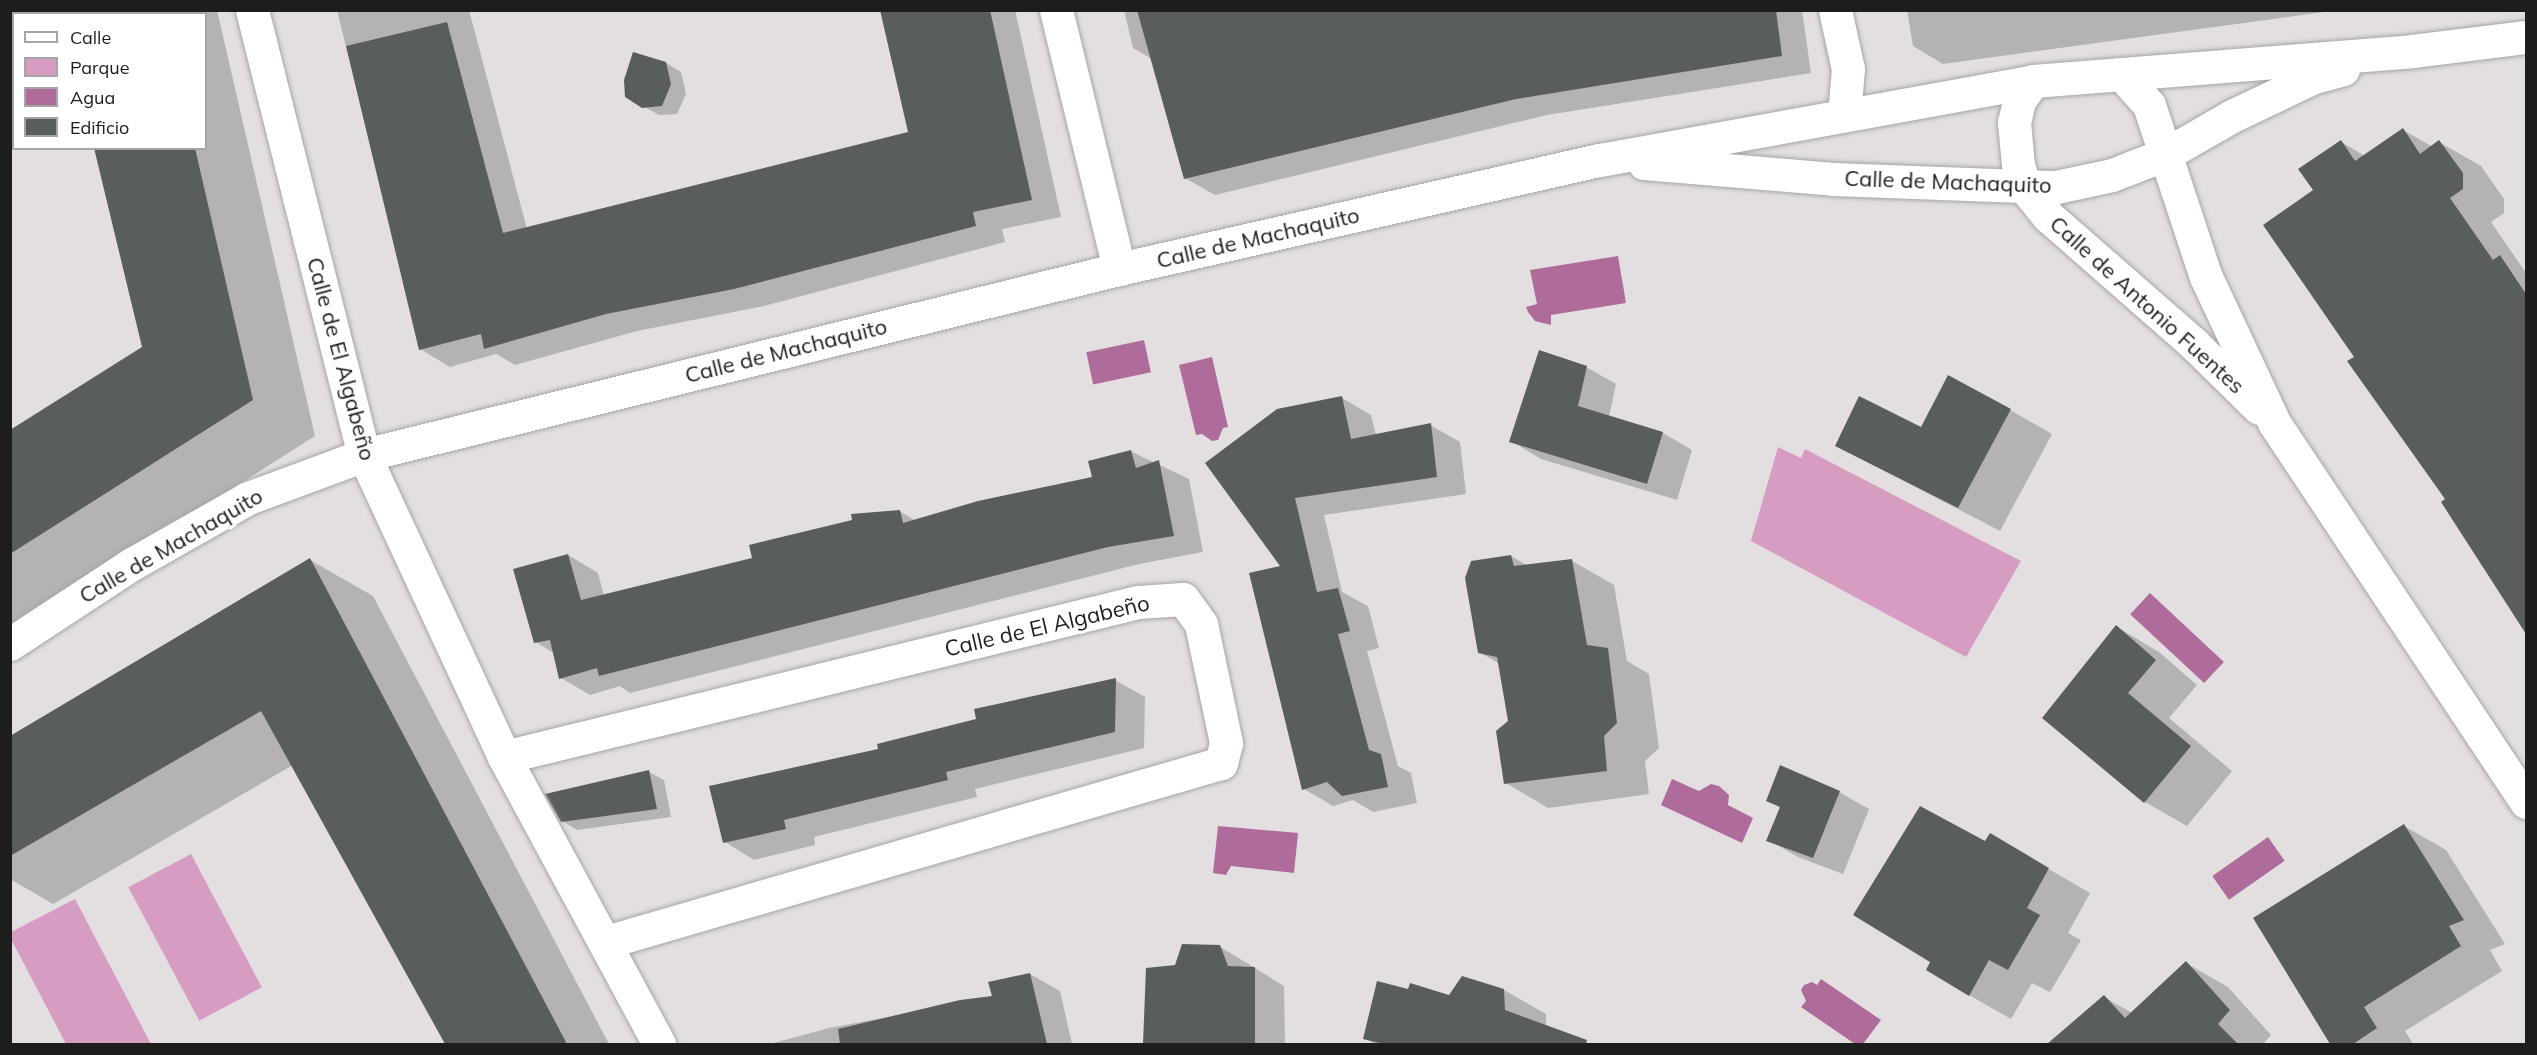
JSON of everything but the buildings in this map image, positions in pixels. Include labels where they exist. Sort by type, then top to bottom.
[{"type":"street","name":"Calle de El Algabeño","points":[[252,10],[364,455],[504,757],[606,942],[659,1044]]},
{"type":"street","points":[[1056,10],[1119,269]]},
{"type":"street","points":[[1835,10],[1848,69],[1844,115]]},
{"type":"street","name":"Calle de Machaquito","points":[[10,644],[132,564],[248,498],[364,455],[1119,269],[1600,160],[2033,81],[2123,76],[2412,51],[2526,37]]},
{"type":"street","name":"Calle de Machaquito","points":[[1600,160],[1833,179],[2026,189],[2056,187],[2112,175],[2166,154],[2232,116],[2314,77],[2412,51]]},
{"type":"street","name":"Calle de Antonio Fuentes","points":[[2123,76],[2149,105],[2206,277],[2276,424],[2526,802]]},
{"type":"street","name":"Calle de Antonio Fuentes","points":[[2033,81],[2019,101],[2014,122],[2018,165],[2026,189],[2049,217],[2194,344],[2276,424]]},
{"type":"street","name":"Calle de El Algabeño","points":[[504,757],[1138,602],[1183,599],[1201,624],[1226,743],[1221,763],[606,942]]},
{"type":"green space","points":[[1778,447],[1801,458],[1805,449],[2021,561],[1966,657],[1751,541]]},
{"type":"green space","points":[[191,854],[262,987],[199,1021],[128,887]]},
{"type":"green space","points":[[75,899],[151,1044],[66,1044],[11,939],[11,932]]},
{"type":"water","points":[[1618,256],[1626,303],[1551,315],[1551,325],[1535,321],[1528,312],[1526,307],[1537,304],[1530,270]]},
{"type":"water","points":[[1144,340],[1151,372],[1093,385],[1086,352]]},
{"type":"water","points":[[1212,357],[1228,427],[1223,428],[1218,440],[1212,441],[1202,434],[1196,435],[1179,365]]},
{"type":"water","points":[[2150,593],[2224,662],[2204,683],[2130,614]]},
{"type":"water","points":[[1672,779],[1699,791],[1711,784],[1719,786],[1729,795],[1728,805],[1753,818],[1742,843],[1661,805]]},
{"type":"water","points":[[1218,826],[1298,833],[1294,873],[1231,866],[1226,875],[1213,873]]},
{"type":"water","points":[[2268,837],[2285,861],[2229,900],[2212,876]]},
{"type":"water","points":[[1821,979],[1881,1020],[1863,1044],[1855,1044],[1801,1007],[1806,1001],[1801,990],[1804,985],[1812,982],[1817,985]]}]
